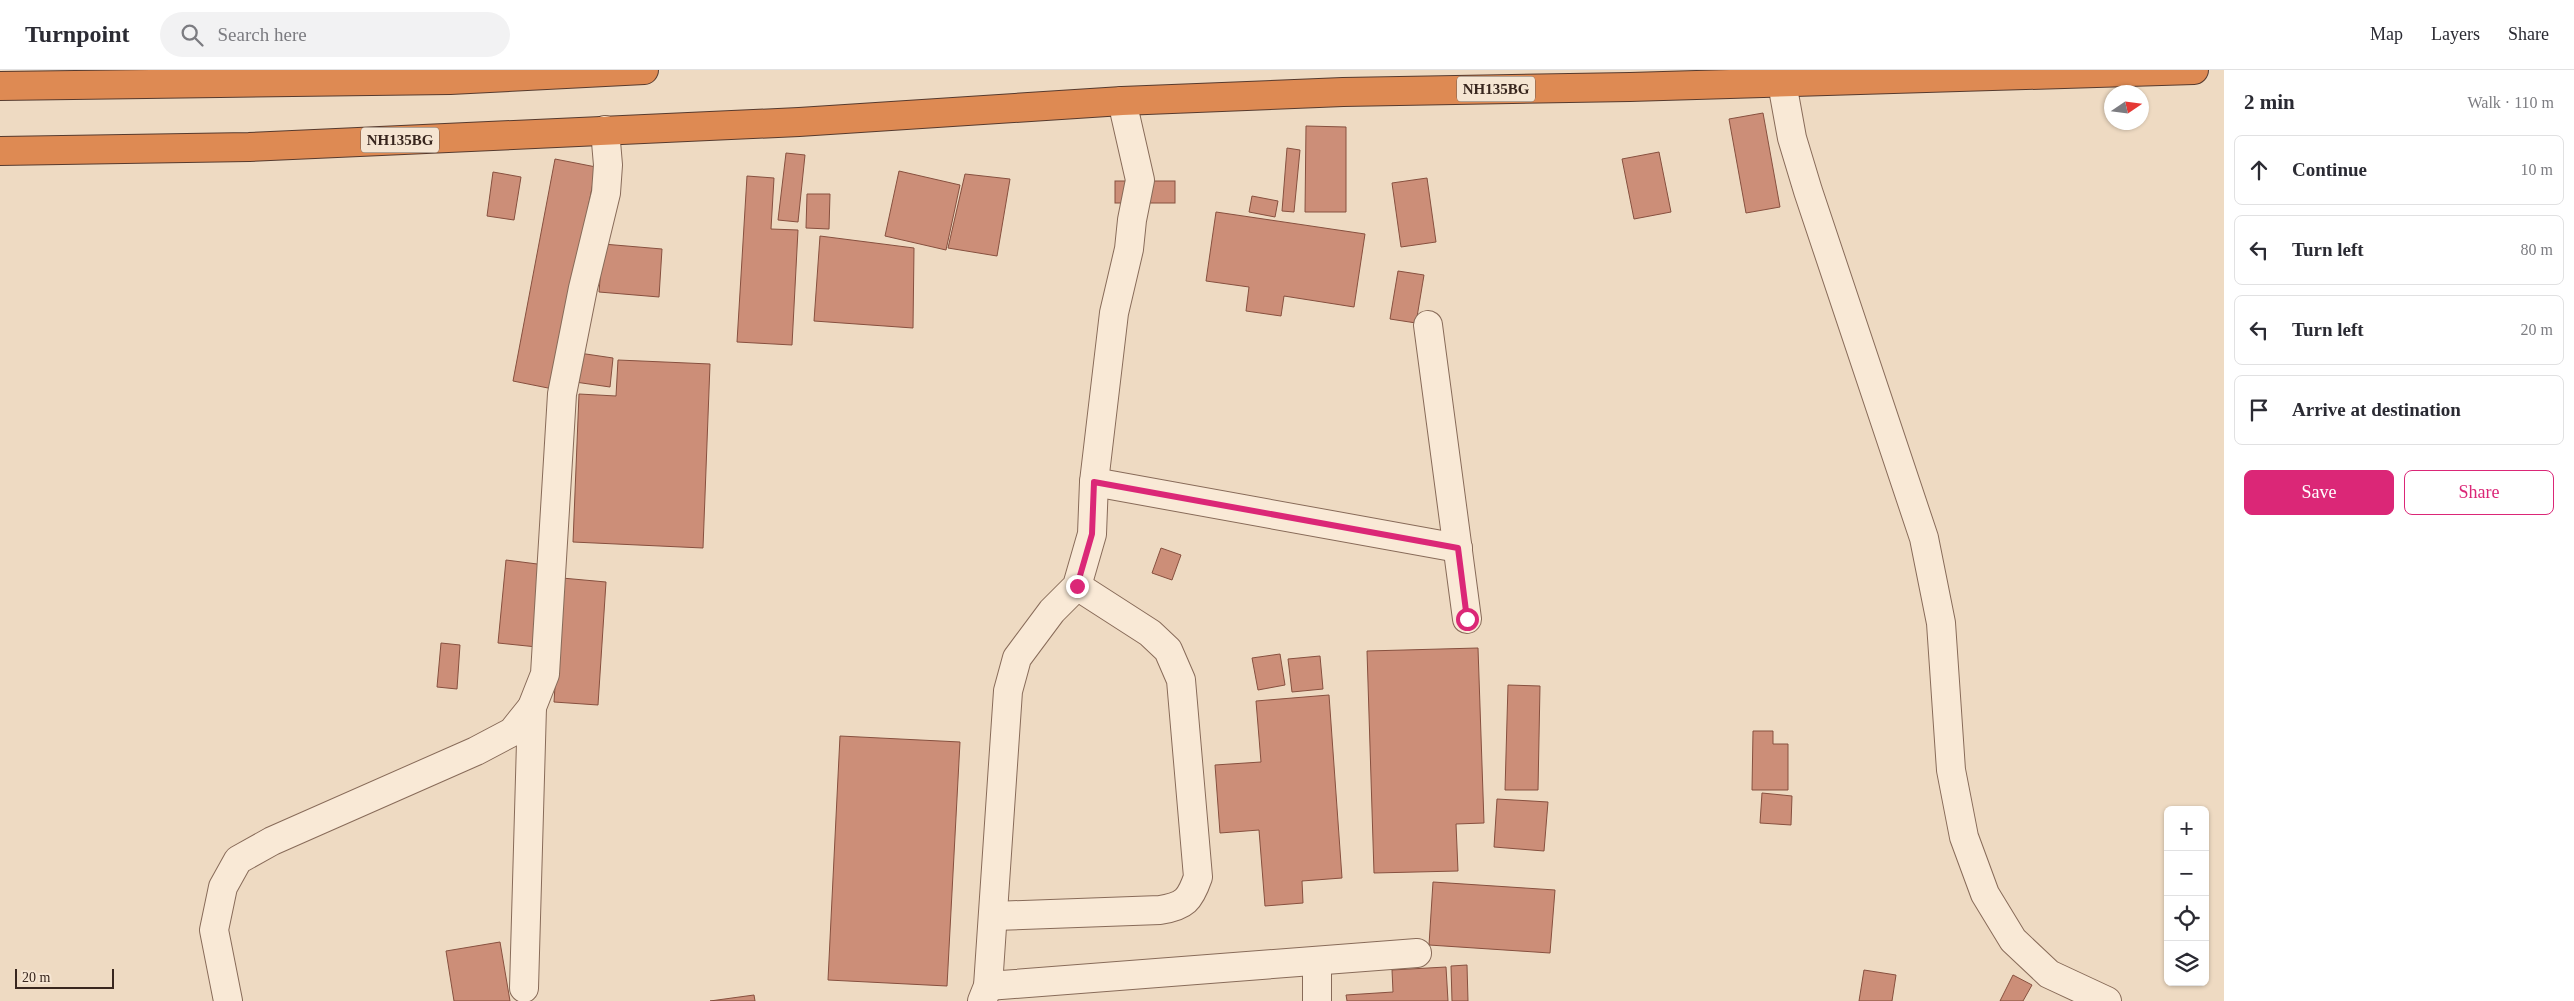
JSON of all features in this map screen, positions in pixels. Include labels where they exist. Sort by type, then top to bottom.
[{"type":"highway","points":[[0,86],[450,80],[644,70]]},
{"type":"highway","name":"NH135BG","points":[[0,151],[249,147],[799,122],[1122,101],[1343,92],[2194,70]]},
{"type":"street","points":[[1782,82],[1792,138],[1808,191],[1924,538],[1941,623],[1951,770],[1964,837],[1985,894],[2013,940],[2049,974],[2107,1001]]},
{"type":"street","points":[[1122,101],[1140,180],[1132,220],[1129,249],[1114,313],[1094,482],[1092,534],[1077,586],[1052,611],[1018,658],[1008,690],[994,916],[985,994],[1417,953]]},
{"type":"street","points":[[228,1001],[214,930],[223,887],[238,860],[272,841],[483,747],[512,732],[532,707],[545,674],[562,394],[583,288],[606,193],[608,165],[605,130]]},
{"type":"street","points":[[1428,325],[1467,619]]},
{"type":"street","points":[[1094,482],[1458,548]]},
{"type":"street","points":[[994,916],[1160,910],[1178,907],[1192,895],[1198,877],[1181,680],[1168,650],[1150,633],[1077,586]]},
{"type":"street","points":[[524,988],[532,707]]},
{"type":"street","points":[[1317,961],[1317,1001]]},
{"type":"building","points":[[1763,113],[1780,207],[1746,213],[1729,119]]},
{"type":"building","points":[[1306,126],[1346,127],[1346,212],[1305,212]]},
{"type":"building","points":[[1287,148],[1300,150],[1294,212],[1282,211]]},
{"type":"building","points":[[1659,152],[1671,212],[1634,219],[1622,159]]},
{"type":"building","points":[[786,153],[805,155],[798,222],[778,220]]},
{"type":"building","points":[[555,159],[596,167],[553,389],[513,381]]},
{"type":"building","points":[[899,171],[960,185],[946,250],[885,236]]},
{"type":"building","points":[[493,172],[521,177],[514,220],[487,216]]},
{"type":"building","points":[[965,174],[1010,179],[997,256],[948,248]]},
{"type":"building","points":[[747,176],[774,178],[771,229],[798,230],[792,345],[737,342]]},
{"type":"building","points":[[1427,178],[1436,242],[1401,247],[1392,183]]},
{"type":"building","points":[[1115,181],[1175,181],[1175,203],[1115,203]]},
{"type":"building","points":[[807,194],[830,194],[829,229],[806,228]]},
{"type":"building","points":[[1252,196],[1278,201],[1275,217],[1249,212]]},
{"type":"building","points":[[1216,212],[1365,234],[1354,307],[1284,296],[1281,316],[1246,311],[1249,287],[1206,281]]},
{"type":"building","points":[[820,236],[914,248],[913,328],[814,321]]},
{"type":"building","points":[[603,244],[662,249],[659,297],[599,292]]},
{"type":"building","points":[[1398,271],[1424,275],[1416,323],[1390,319]]},
{"type":"building","points":[[579,353],[613,358],[610,387],[575,382]]},
{"type":"building","points":[[618,360],[710,364],[703,548],[573,542],[579,394],[616,396]]},
{"type":"building","points":[[1161,548],[1181,555],[1172,580],[1152,573]]},
{"type":"building","points":[[506,560],[545,565],[537,647],[498,643]]},
{"type":"building","points":[[562,578],[606,582],[598,705],[554,702]]},
{"type":"building","points":[[441,643],[460,645],[457,689],[437,687]]},
{"type":"building","points":[[1478,648],[1484,823],[1456,824],[1458,871],[1374,873],[1367,651]]},
{"type":"building","points":[[1280,654],[1285,685],[1258,690],[1252,658]]},
{"type":"building","points":[[1320,656],[1323,689],[1292,692],[1288,659]]},
{"type":"building","points":[[1508,685],[1540,686],[1538,790],[1505,790]]},
{"type":"building","points":[[1329,695],[1342,878],[1302,881],[1303,903],[1265,906],[1259,830],[1220,833],[1215,765],[1261,762],[1256,701]]},
{"type":"building","points":[[1753,731],[1773,731],[1773,744],[1788,744],[1788,790],[1752,790]]},
{"type":"building","points":[[840,736],[960,742],[947,986],[828,980]]},
{"type":"building","points":[[1762,793],[1792,796],[1791,825],[1760,823]]},
{"type":"building","points":[[1497,799],[1548,802],[1544,851],[1494,847]]},
{"type":"building","points":[[1433,882],[1555,890],[1550,953],[1429,945]]},
{"type":"building","points":[[500,942],[510,1001],[454,1001],[446,951]]},
{"type":"building","points":[[1467,965],[1468,1001],[1452,1001],[1451,966]]},
{"type":"building","points":[[1446,967],[1448,1001],[1347,1001],[1346,995],[1393,992],[1392,970]]},
{"type":"building","points":[[1864,970],[1896,975],[1892,1001],[1859,1001]]},
{"type":"building","points":[[2013,975],[2032,985],[2023,1001],[2000,1001]]},
{"type":"building","points":[[754,995],[755,1001],[710,1001]]},
{"type":"route","points":[[1077,586],[1092,534],[1094,482],[1458,548],[1467,619]]}]
